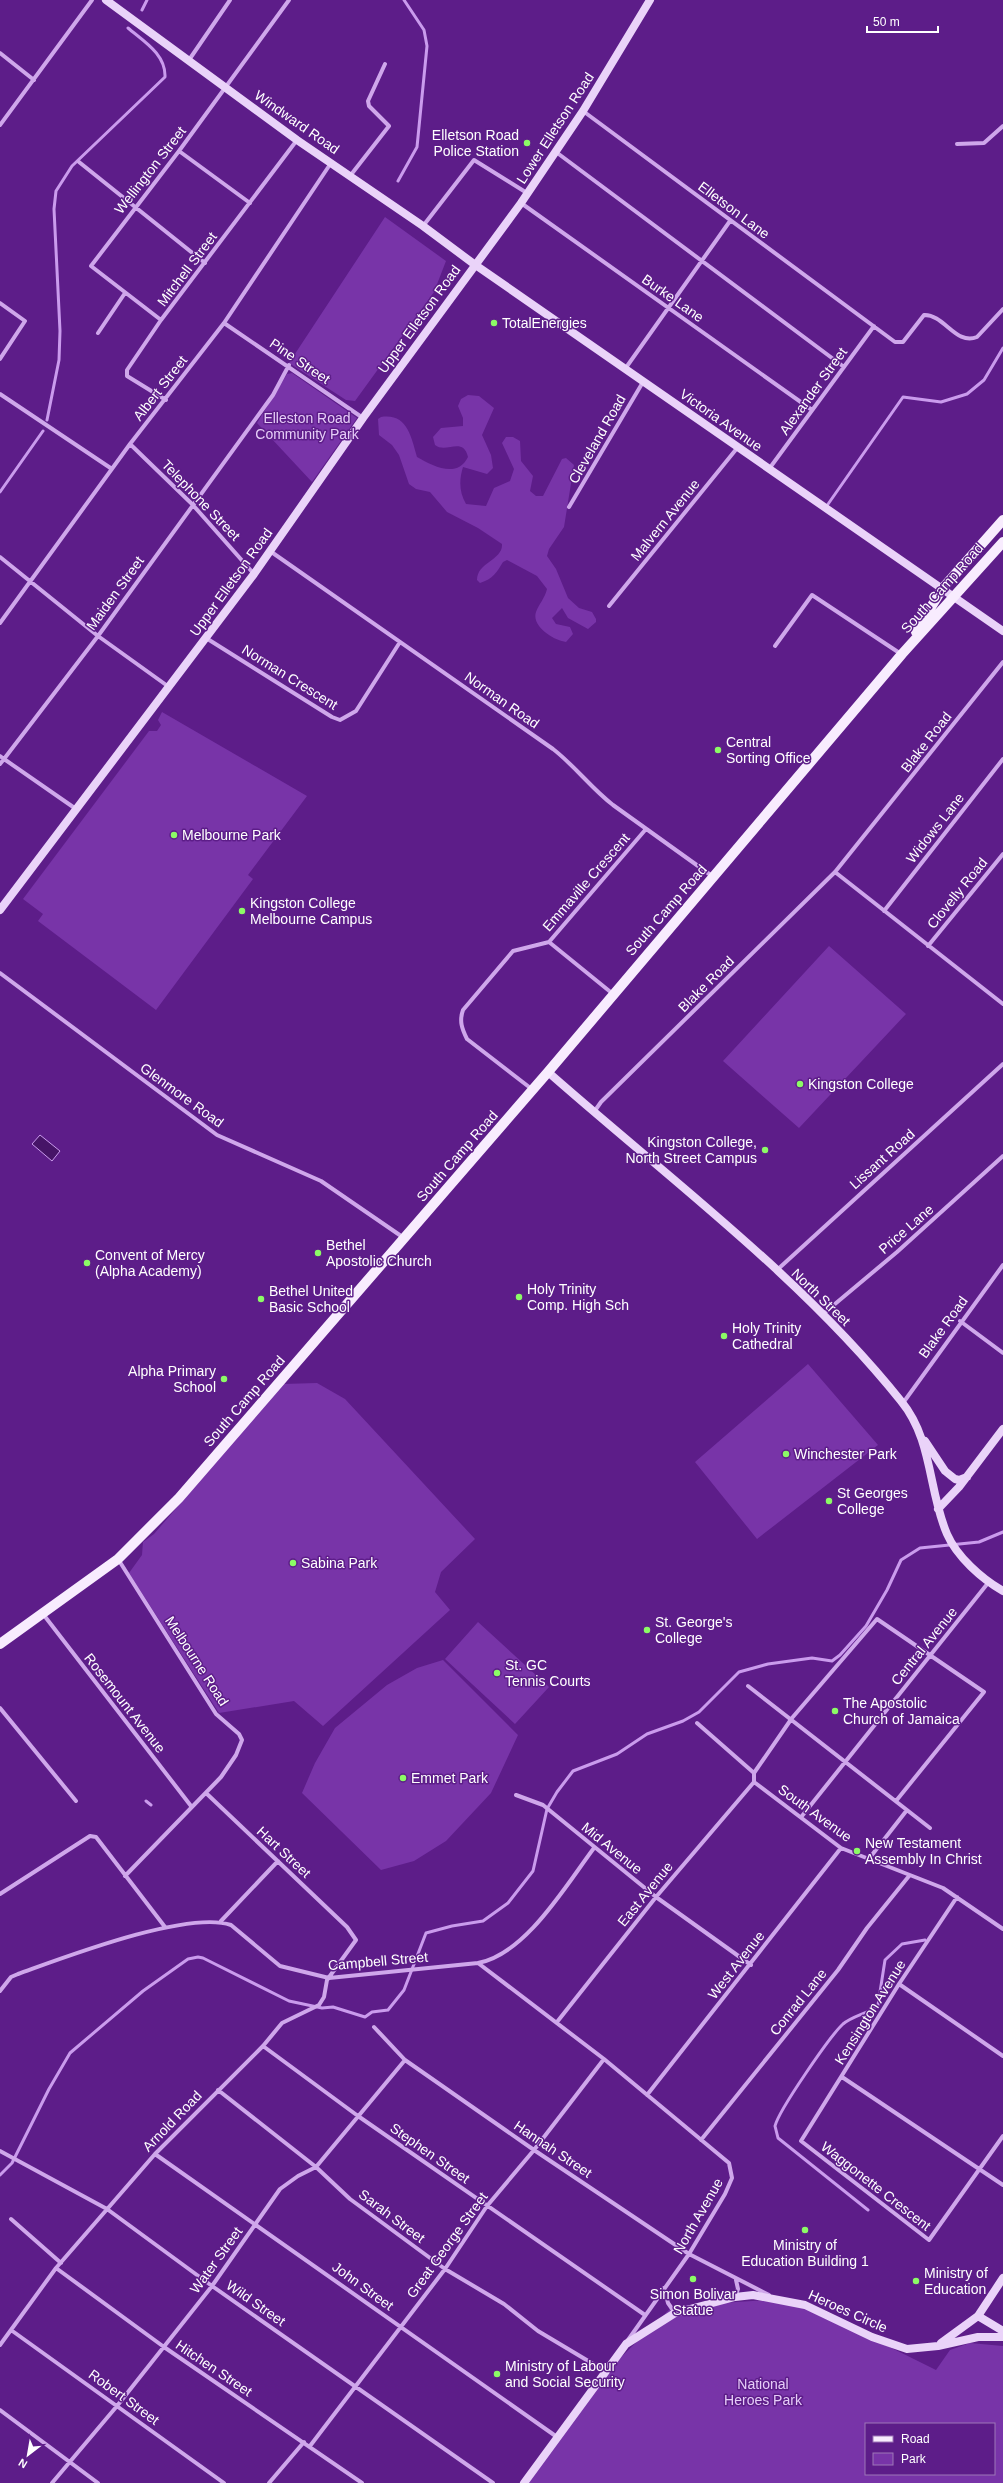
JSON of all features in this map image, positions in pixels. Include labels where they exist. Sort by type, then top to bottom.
[{"type":"main road","name":"South Camp Road","points":[[902,654],[942,589],[1003,520]]},
{"type":"main road","name":"South Camp Road","points":[[0,1644],[118,1559],[179,1498],[533,1090],[902,654],[1003,542]]},
{"type":"street","points":[[0,125],[92,0]]},
{"type":"street","name":"Windward Road","points":[[106,0],[297,140],[423,226],[474,264]]},
{"type":"street","points":[[189,60],[230,0]]},
{"type":"street","name":"Wellington Street","points":[[125,293],[91,266],[179,151],[289,0]]},
{"type":"street","name":"Lower Elletson Road","points":[[474,264],[521,203],[556,152],[583,111],[650,0]]},
{"type":"street","points":[[0,53],[34,80]]},
{"type":"street","points":[[350,176],[389,126],[369,106],[368,101],[385,64]]},
{"type":"street","name":"Elletson Lane","points":[[583,111],[730,221],[900,344],[920,317],[928,314],[961,337],[972,339],[977,337],[1003,308]]},
{"type":"street","points":[[957,144],[978,145],[984,143],[1003,126]]},
{"type":"street","name":"Mitchell Street","points":[[166,400],[126,373],[161,320],[297,140]]},
{"type":"street","points":[[179,151],[250,203]]},
{"type":"street","points":[[556,152],[844,367]]},
{"type":"street","points":[[423,226],[474,160],[527,194]]},
{"type":"street","points":[[79,162],[134,208],[205,263]]},
{"type":"street","name":"Albert Street","points":[[0,623],[130,444],[166,400],[224,323],[331,162]]},
{"type":"street","name":"Burke Lane","points":[[521,203],[812,410]]},
{"type":"street","points":[[624,369],[703,261],[730,221]]},
{"type":"street","name":"Victoria Avenue","points":[[474,264],[1003,631]]},
{"type":"street","name":"Upper Elletson Road","points":[[0,910],[254,574],[363,418],[474,264]]},
{"type":"street","points":[[98,333],[125,293],[161,320]]},
{"type":"street","points":[[0,303],[25,322],[0,359]]},
{"type":"street","name":"Pine Street","points":[[224,323],[289,365],[363,418]]},
{"type":"street","name":"Alexander Street","points":[[770,469],[874,326]]},
{"type":"street","name":"Maiden Street","points":[[0,764],[98,636],[192,504],[273,395],[289,365]]},
{"type":"street","name":"Cleveland Road","points":[[569,507],[643,382]]},
{"type":"street","points":[[0,394],[112,469]]},
{"type":"street","name":"Telephone Street","points":[[130,444],[192,504],[254,574]]},
{"type":"street","name":"Malvern Avenue","points":[[609,606],[738,447]]},
{"type":"street","name":"Norman Road","points":[[270,551],[553,749],[573,765],[597,793],[713,877]]},
{"type":"street","points":[[0,557],[98,636],[170,687]]},
{"type":"street","points":[[776,646],[812,595],[902,654]]},
{"type":"street","name":"Norman Crescent","points":[[206,637],[332,717],[340,720],[356,711],[400,642]]},
{"type":"street","name":"Blake Road","points":[[594,1112],[607,1096],[835,872],[1003,662]]},
{"type":"street","points":[[0,756],[76,809]]},
{"type":"street","name":"Widows Lane","points":[[884,911],[1003,759]]},
{"type":"street","name":"Emmaville Crescent","points":[[613,994],[549,942],[646,829]]},
{"type":"street","name":"Clovelly Road","points":[[928,946],[1003,854]]},
{"type":"street","points":[[835,872],[1003,1004]]},
{"type":"street","points":[[533,1090],[467,1039],[462,1028],[460,1017],[463,1010],[513,951],[549,942]]},
{"type":"street","name":"Glenmore Road","points":[[0,973],[216,1135],[321,1181],[404,1239]]},
{"type":"street","name":"Lissant Road","points":[[776,1270],[1003,1064]]},
{"type":"street","name":"North Street","points":[[548,1072],[728,1226],[776,1270],[871,1365],[903,1403],[923,1437],[938,1509],[947,1535],[956,1550],[988,1583],[1003,1591]]},
{"type":"street","name":"Price Lane","points":[[822,1315],[902,1247],[1003,1156]]},
{"type":"street","name":"Blake Road","points":[[903,1403],[960,1322],[1003,1265]]},
{"type":"street","points":[[960,1322],[1003,1353]]},
{"type":"street","points":[[938,1509],[967,1477],[1003,1429]]},
{"type":"street","points":[[923,1437],[949,1475],[959,1480],[967,1477]]},
{"type":"street","name":"Melbourne Road","points":[[118,1559],[216,1714],[239,1734],[242,1740],[232,1760],[206,1793],[190,1806],[125,1876]]},
{"type":"street","name":"Central Avenue","points":[[802,1816],[988,1583]]},
{"type":"street","name":"Rosemount Avenue","points":[[43,1614],[190,1806]]},
{"type":"street","points":[[754,1782],[754,1773],[792,1718],[877,1619],[984,1692],[896,1801]]},
{"type":"street","points":[[748,1686],[792,1718],[845,1762],[930,1828]]},
{"type":"street","points":[[0,1708],[76,1801]]},
{"type":"street","points":[[697,1723],[754,1773]]},
{"type":"street","name":"South Avenue","points":[[754,1782],[802,1816],[841,1848],[868,1860],[943,1888],[1003,1929]]},
{"type":"street","name":"East Avenue","points":[[557,2022],[656,1896],[754,1782]]},
{"type":"street","name":"Hart Street","points":[[206,1793],[347,1927]]},
{"type":"street","name":"Mid Avenue","points":[[516,1795],[543,1805],[594,1848],[656,1896],[751,1965]]},
{"type":"street","points":[[868,1860],[907,1810]]},
{"type":"street","points":[[0,1894],[90,1836],[96,1837],[165,1927]]},
{"type":"street","name":"Campbell Street","points":[[221,1921],[231,1925],[280,1966],[329,1978],[478,1963],[501,1955],[526,1934],[541,1918],[594,1848]]},
{"type":"street","name":"West Avenue","points":[[648,2095],[841,1848]]},
{"type":"street","points":[[0,1991],[11,1977],[18,1974],[165,1927],[221,1921],[278,1861]]},
{"type":"street","name":"Conrad Lane","points":[[701,2140],[838,1970],[867,1928],[909,1876]]},
{"type":"street","name":"Kensington Avenue","points":[[957,1897],[899,1984],[842,2077],[1003,2185]]},
{"type":"street","name":"Arnold Road","points":[[0,2345],[56,2268],[155,2154],[263,2046],[282,2023],[319,2005],[324,1997],[329,1978],[356,1940],[347,1927]]},
{"type":"street","points":[[478,1963],[557,2022],[648,2095]]},
{"type":"street","points":[[899,1984],[1003,2056]]},
{"type":"street","name":"Hannah Street","points":[[374,2027],[405,2060],[534,2150],[689,2254],[773,2298]]},
{"type":"street","name":"Stephen Street","points":[[263,2046],[358,2116],[645,2315]]},
{"type":"street","name":"Great George Street","points":[[310,2446],[445,2269],[487,2206],[534,2150],[604,2059]]},
{"type":"street","name":"Water Street","points":[[52,2483],[69,2461],[117,2406],[212,2286],[280,2189],[298,2176],[316,2167],[405,2060]]},
{"type":"street","name":"Waggonette Crescent","points":[[842,2077],[801,2141],[926,2240],[931,2239],[981,2169]]},
{"type":"street","name":"Sarah Street","points":[[218,2090],[316,2167],[350,2199],[445,2269],[504,2304],[538,2331],[605,2371]]},
{"type":"street","name":"North Avenue","points":[[626,2344],[689,2254],[728,2190],[732,2178],[729,2163],[648,2095]]},
{"type":"street","points":[[981,2169],[1003,2136]]},
{"type":"street","name":"Wild Street","points":[[0,2151],[107,2209],[212,2286],[493,2483]]},
{"type":"street","name":"John Street","points":[[155,2154],[256,2223],[557,2437]]},
{"type":"street","points":[[11,2218],[61,2263]]},
{"type":"street","name":"Hitchen Street","points":[[56,2268],[164,2347],[362,2483]]},
{"type":"street","points":[[734,2278],[738,2289],[735,2296]]},
{"type":"street","points":[[940,2345],[978,2316],[1003,2278]]},
{"type":"street","points":[[664,2288],[668,2303],[675,2313]]},
{"type":"street","name":"Heroes Circle","points":[[524,2483],[626,2344],[675,2313],[735,2296],[753,2295],[805,2305],[872,2337],[907,2349],[940,2345],[978,2337],[1003,2337]]},
{"type":"street","points":[[978,2316],[1003,2331]]},
{"type":"street","name":"Robert Street","points":[[11,2330],[224,2483]]},
{"type":"street","points":[[0,2410],[98,2483]]},
{"type":"street","points":[[270,2483],[304,2442]]},
{"type":"green space","points":[[385,217],[446,261],[434,292],[355,401],[346,400],[289,363]]},
{"type":"green space","name":"Elleston Road Community Park","points":[[292,373],[357,418],[312,482],[257,423],[287,374]]},
{"type":"green space","points":[[468,395],[479,396],[494,408],[482,435],[491,455],[493,468],[487,474],[463,467],[460,486],[466,504],[486,506],[494,488],[510,481],[514,469],[502,443],[506,437],[513,437],[520,441],[521,461],[533,476],[530,491],[536,496],[543,496],[562,459],[566,458],[574,465],[564,527],[549,549],[547,556],[556,569],[568,598],[579,608],[592,612],[596,622],[588,629],[568,618],[562,608],[552,618],[556,624],[570,627],[573,634],[566,642],[550,636],[540,628],[537,623],[535,618],[536,612],[547,589],[537,576],[507,560],[503,562],[497,572],[488,579],[480,583],[477,580],[481,569],[499,554],[502,544],[478,528],[447,512],[430,492],[416,489],[409,484],[399,455],[392,445],[379,435],[378,419],[381,417],[390,417],[397,419],[402,422],[410,434],[417,457],[444,469],[458,468],[468,457],[466,451],[458,446],[444,448],[439,447],[435,445],[433,437],[441,428],[463,426],[463,418],[458,406],[461,399]]},
{"type":"green space","name":"Melbourne Park","points":[[162,712],[307,796],[248,875],[253,879],[156,1010],[38,921],[43,914],[23,899],[149,731],[157,731],[161,725],[158,720]]},
{"type":"green space","points":[[829,946],[906,1014],[799,1128],[723,1061]]},
{"type":"green space","name":"Winchester Park","points":[[808,1364],[878,1445],[757,1539],[695,1462]]},
{"type":"green space","name":"Sabina Park","points":[[317,1383],[345,1399],[475,1539],[441,1572],[435,1592],[450,1610],[323,1726],[294,1701],[219,1713],[129,1573],[142,1555],[143,1542],[154,1534],[283,1384]]},
{"type":"green space","name":"St. GC Tennis Courts","points":[[478,1622],[549,1687],[515,1724],[445,1659]]},
{"type":"green space","name":"Emmet Park","points":[[443,1660],[518,1735],[491,1793],[446,1841],[414,1861],[381,1870],[302,1793],[315,1763],[335,1728],[387,1685],[417,1668]]},
{"type":"green space","name":"National Heroes Park","points":[[770,2300],[821,2313],[936,2370],[950,2350],[970,2343],[1003,2346],[1003,2483],[523,2483],[605,2373],[673,2306]]},
{"type":"shaded area","points":[[40,1135],[60,1151],[52,1161],[32,1144]]},
{"type":"waterway","points":[[142,10],[147,0]]},
{"type":"waterway","points":[[398,181],[417,147],[427,46],[424,30],[404,0]]},
{"type":"waterway","points":[[47,420],[59,360],[60,331],[54,209],[56,191],[72,166],[165,77],[162,61],[158,55],[147,43],[128,28]]},
{"type":"waterway","points":[[826,507],[903,397],[941,402],[967,394],[984,380],[1003,348]]},
{"type":"waterway","points":[[0,492],[43,431]]},
{"type":"waterway","points":[[0,2175],[12,2163],[49,2089],[70,2053],[143,1991],[188,1959],[198,1957],[203,1958],[289,2001],[322,2008],[333,2007],[365,2017],[372,2012],[388,2010],[404,1990],[426,1933],[452,1926],[483,1921],[508,1903],[533,1871],[547,1809],[557,1792],[573,1771],[617,1754],[647,1734],[683,1721],[699,1712],[739,1672],[768,1664],[812,1658],[832,1661],[840,1655],[866,1626],[887,1590],[901,1560],[920,1548],[979,1542],[1003,1532]]},
{"type":"waterway","points":[[146,1801],[151,1805]]},
{"type":"waterway","points":[[868,2210],[778,2138],[775,2126],[785,2105],[817,2057],[837,2031],[847,2021],[878,2005],[885,1960],[902,1944],[925,1940]]},
{"type":"place","name":"Elletson Road Police Station","points":[[527,143]]},
{"type":"place","name":"TotalEnergies","points":[[494,323]]},
{"type":"place","name":"Central Sorting Office","points":[[718,750]]},
{"type":"place","name":"Melbourne Park","points":[[174,835]]},
{"type":"place","name":"Kingston College Melbourne Campus","points":[[242,911]]},
{"type":"place","name":"Kingston College","points":[[800,1084]]},
{"type":"place","name":"Kingston College, North Street Campus","points":[[765,1150]]},
{"type":"place","name":"Bethel Apostolic Church","points":[[318,1253]]},
{"type":"place","name":"Convent of Mercy (Alpha Academy)","points":[[87,1263]]},
{"type":"place","name":"Holy Trinity Comp. High Sch","points":[[519,1297]]},
{"type":"place","name":"Bethel United Basic School","points":[[261,1299]]},
{"type":"place","name":"Holy Trinity Cathedral","points":[[724,1336]]},
{"type":"place","name":"Alpha Primary School","points":[[224,1379]]},
{"type":"place","name":"Winchester Park","points":[[786,1454]]},
{"type":"place","name":"St Georges College","points":[[829,1501]]},
{"type":"place","name":"Sabina Park","points":[[293,1563]]},
{"type":"place","name":"St. George's College","points":[[647,1630]]},
{"type":"place","name":"St. GC Tennis Courts","points":[[497,1673]]},
{"type":"place","name":"The Apostolic Church of Jamaica","points":[[835,1711]]},
{"type":"place","name":"Emmet Park","points":[[403,1778]]},
{"type":"place","name":"New Testament Assembly In Christ","points":[[857,1851]]},
{"type":"place","name":"Ministry of Education Building 1","points":[[805,2230]]},
{"type":"place","name":"Simon Bolivar Statue","points":[[693,2279]]},
{"type":"place","name":"Ministry of Education","points":[[916,2281]]},
{"type":"place","name":"Ministry of Labour and Social Security","points":[[497,2374]]}]
